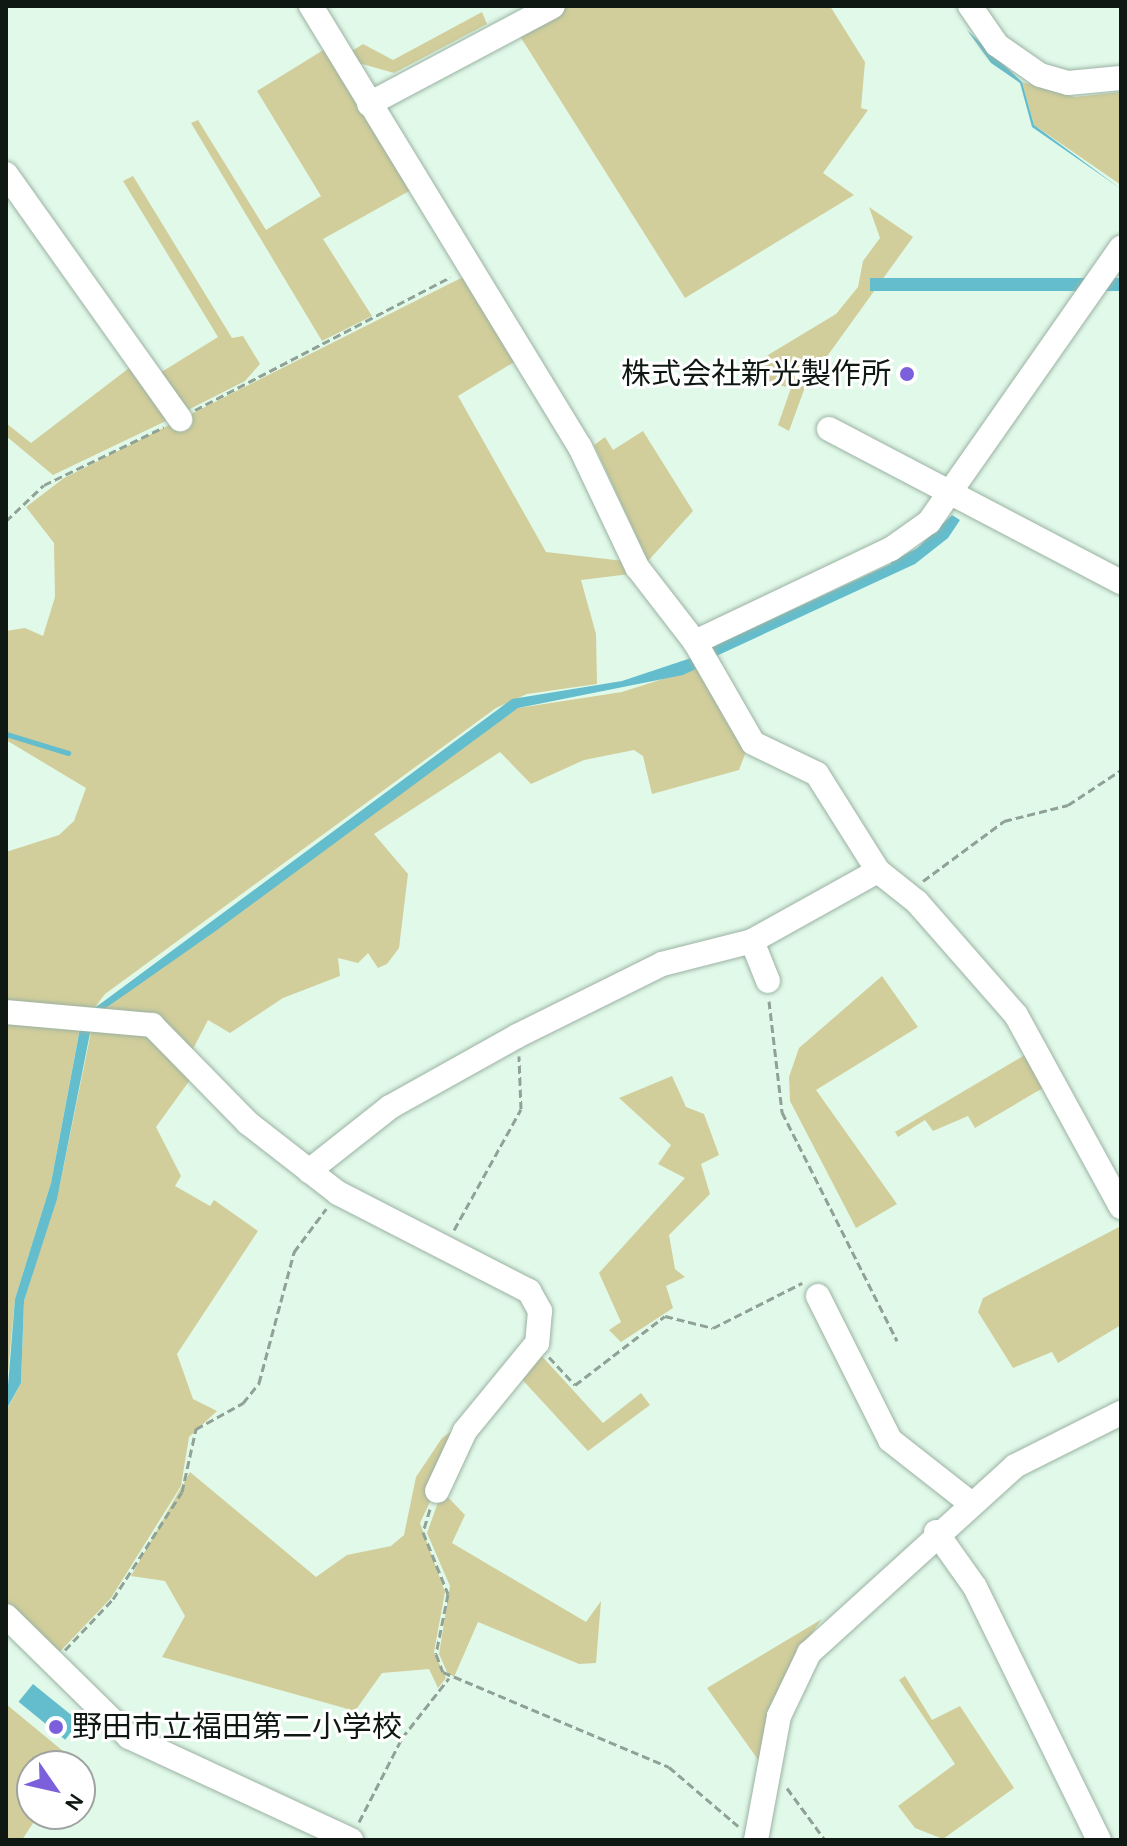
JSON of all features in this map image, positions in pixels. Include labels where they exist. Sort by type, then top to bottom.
[{"type":"street","points":[[311,6],[580,447],[637,567],[695,642],[753,743],[817,774],[878,871],[907,892],[1016,1015],[1121,1207]]},
{"type":"street","points":[[369,104],[553,6]]},
{"type":"street","points":[[970,6],[997,45],[1040,75],[1068,83],[1121,78]]},
{"type":"street","points":[[6,174],[180,419]]},
{"type":"street","points":[[695,642],[909,539],[951,492],[1121,248]]},
{"type":"street","points":[[829,429],[1121,582]]},
{"type":"street","points":[[309,1171],[390,1107],[517,1036],[662,964],[752,941],[878,871]]},
{"type":"street","points":[[752,941],[768,981]]},
{"type":"street","points":[[6,1012],[92,1016],[152,1025],[248,1123],[338,1193],[442,1251],[529,1291],[540,1311],[537,1343],[465,1431],[437,1491]]},
{"type":"street","points":[[818,1296],[890,1440],[969,1502]]},
{"type":"street","points":[[748,1834],[773,1768],[779,1716],[809,1653],[969,1502],[1026,1459],[1121,1413]]},
{"type":"street","points":[[936,1532],[975,1587],[1099,1840]]},
{"type":"street","points":[[6,1616],[50,1665],[129,1737],[349,1839]]},
{"type":"path","points":[[6,521],[51,481],[180,419],[469,268]]},
{"type":"path","points":[[907,892],[1004,821],[1068,805],[1121,770]]},
{"type":"path","points":[[768,981],[782,1112],[897,1341]]},
{"type":"path","points":[[442,1251],[521,1109],[517,1036]]},
{"type":"path","points":[[50,1665],[113,1599],[182,1492],[196,1429],[243,1403],[259,1383],[294,1252],[338,1193]]},
{"type":"path","points":[[537,1343],[575,1385],[665,1316],[704,1329],[812,1280],[818,1296]]},
{"type":"path","points":[[437,1491],[423,1532],[446,1583],[436,1654],[449,1678],[669,1767],[748,1834]]},
{"type":"path","points":[[349,1839],[402,1738],[449,1678]]},
{"type":"path","points":[[773,1768],[825,1840]]},
{"type":"shaded area","points":[[568,6],[830,6],[865,62],[861,108],[868,110],[823,173],[854,195],[685,298],[518,33]]},
{"type":"shaded area","points":[[482,12],[487,24],[394,73],[359,63],[352,51],[363,44],[393,60]]},
{"type":"shaded area","points":[[325,49],[411,190],[323,239],[372,316],[322,341],[191,123],[198,120],[266,230],[321,196],[257,91]]},
{"type":"shaded area","points":[[1022,82],[1075,97],[1121,92],[1121,185],[1034,125]]},
{"type":"shaded area","points":[[133,176],[232,338],[243,336],[260,364],[245,381],[184,412],[155,376],[218,337],[123,181]]},
{"type":"shaded area","points":[[869,207],[913,237],[805,387],[789,431],[778,425],[791,388],[758,380],[763,358],[836,314],[858,287],[863,261],[880,238]]},
{"type":"shaded area","points":[[465,276],[516,361],[458,396],[546,552],[624,561],[630,574],[581,580],[596,634],[597,684],[527,694],[496,708],[105,994],[92,1011],[6,1006],[6,852],[59,835],[74,821],[86,788],[6,740],[6,631],[25,628],[43,636],[55,597],[54,543],[26,507],[64,478]]},
{"type":"shaded area","points":[[137,362],[168,420],[53,475],[6,436],[6,423],[31,443]]},
{"type":"shaded area","points":[[643,431],[693,511],[648,561],[594,445],[605,437],[613,450]]},
{"type":"shaded area","points":[[700,667],[747,749],[739,770],[652,794],[643,756],[634,750],[584,760],[531,784],[500,752],[374,834],[408,874],[399,948],[387,964],[378,968],[368,953],[358,963],[338,958],[340,976],[283,998],[230,1033],[208,1020],[192,1051],[103,1010],[518,708],[622,692]]},
{"type":"shaded area","points":[[882,976],[918,1027],[816,1090],[897,1204],[856,1228],[790,1101],[789,1077],[799,1048]]},
{"type":"shaded area","points":[[6,1018],[81,1022],[51,1183],[15,1299],[6,1394]]},
{"type":"shaded area","points":[[93,1022],[141,1026],[195,1073],[156,1127],[181,1176],[175,1186],[210,1206],[214,1200],[258,1231],[177,1354],[193,1399],[217,1411],[189,1437],[181,1486],[111,1598],[51,1661],[6,1610],[6,1411],[21,1383],[24,1301],[60,1184]]},
{"type":"shaded area","points":[[1030,1052],[1048,1085],[975,1128],[968,1116],[933,1131],[925,1120],[898,1137],[895,1132]]},
{"type":"shaded area","points":[[672,1076],[686,1107],[704,1114],[719,1155],[701,1164],[710,1194],[669,1235],[675,1269],[685,1277],[666,1286],[673,1308],[621,1342],[609,1330],[621,1322],[599,1273],[685,1178],[658,1164],[671,1145],[619,1098]]},
{"type":"shaded area","points":[[1121,1226],[1121,1325],[1058,1363],[1052,1352],[1013,1368],[978,1312],[983,1298]]},
{"type":"shaded area","points":[[539,1353],[603,1423],[641,1393],[650,1405],[588,1451],[517,1374]]},
{"type":"shaded area","points":[[469,1419],[420,1523],[445,1592],[434,1652],[446,1678],[438,1688],[429,1669],[382,1673],[355,1711],[162,1657],[185,1616],[165,1581],[131,1576],[190,1472],[316,1577],[347,1555],[391,1546],[404,1535],[416,1477],[442,1438]]},
{"type":"shaded area","points":[[442,1491],[465,1515],[452,1543],[586,1622],[601,1601],[596,1663],[579,1664],[478,1622],[454,1677],[447,1672],[439,1654],[450,1586],[427,1533]]},
{"type":"shaded area","points":[[822,1619],[804,1644],[764,1768],[707,1688]]},
{"type":"shaded area","points":[[905,1676],[932,1720],[960,1706],[1014,1788],[943,1839],[915,1828],[898,1806],[955,1764],[899,1680]]},
{"type":"shaded area","points":[[6,1704],[62,1750],[16,1750],[16,1830],[29,1830],[22,1840],[6,1840]]},
{"type":"water","points":[[967,30],[1022,82],[1034,125],[1121,189],[1032,127],[1020,83],[991,63]]},
{"type":"water","points":[[870,278],[1121,278],[1121,291],[870,291]]},
{"type":"water","points":[[952,515],[960,520],[948,538],[915,564],[712,658],[708,650],[721,643],[910,555]]},
{"type":"water","points":[[694,657],[700,667],[683,675],[518,708],[217,930],[103,1010],[92,1010],[512,699],[622,681]]},
{"type":"water","points":[[81,1023],[92,1023],[57,1199],[24,1301],[21,1383],[6,1410],[15,1299],[51,1183]]},
{"type":"water","points":[[33,1684],[80,1722],[65,1740],[19,1702]]},
{"type":"waterway","points":[[893,563],[919,549]]},
{"type":"waterway","points":[[6,734],[68,753]]},
{"type":"place","name":"株式会社新光製作所","points":[[907,374]]},
{"type":"place","name":"野田市立福田第二小学校","points":[[56,1727]]}]
